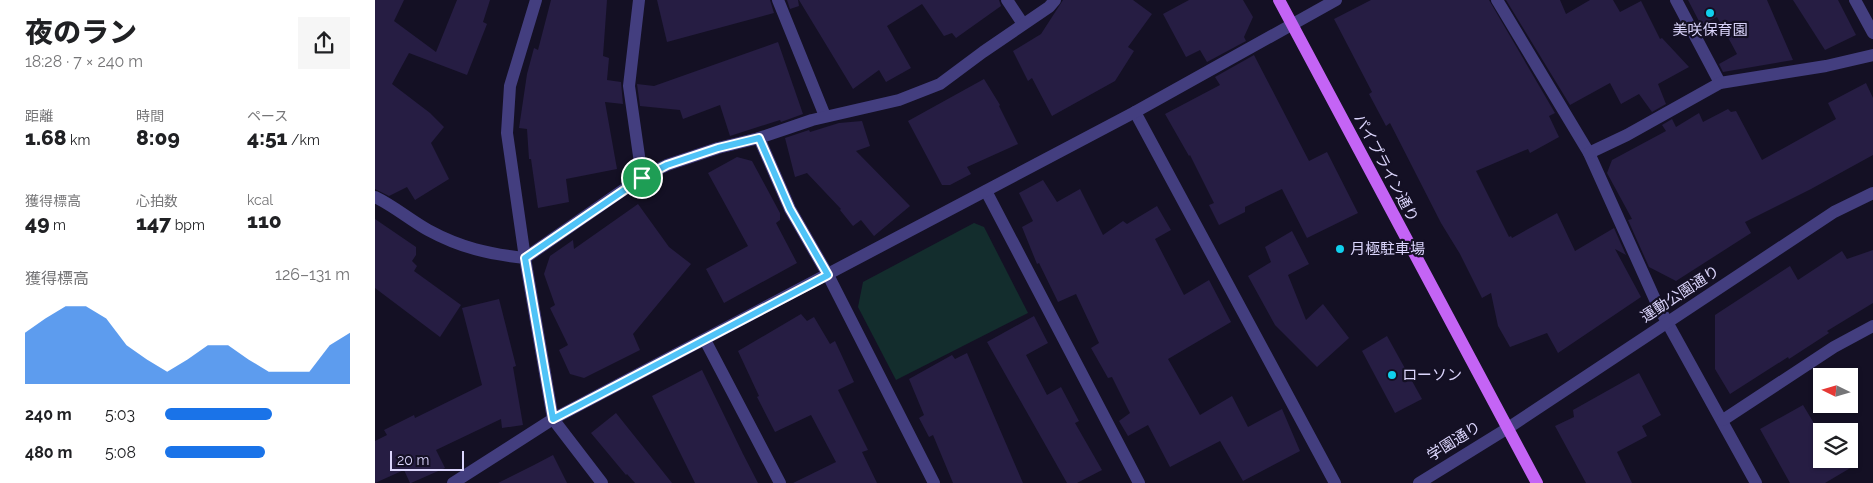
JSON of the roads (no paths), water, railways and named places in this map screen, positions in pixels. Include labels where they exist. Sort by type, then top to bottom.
[{"type":"main road","name":"パイプライン通り","points":[[1279,0],[1537,483]]},
{"type":"street","points":[[536,0],[510,86],[507,133],[525,258],[553,419],[602,483]]},
{"type":"street","points":[[639,0],[629,86],[642,178]]},
{"type":"street","points":[[778,0],[825,116]]},
{"type":"street","points":[[1007,0],[1023,24]]},
{"type":"street","points":[[375,197],[427,229],[471,249],[491,254],[525,258],[642,178],[667,165],[825,116],[899,100],[940,84],[1049,7],[1055,0]]},
{"type":"street","points":[[453,483],[553,419],[1135,112],[1336,0]]},
{"type":"street","points":[[1497,0],[1589,153],[1657,304],[1723,420],[1756,483]]},
{"type":"street","points":[[1676,0],[1720,83]]},
{"type":"street","points":[[1855,0],[1873,33]]},
{"type":"street","points":[[1589,153],[1627,135],[1720,83],[1826,66],[1873,55]]},
{"type":"street","points":[[1135,112],[1335,483]]},
{"type":"street","points":[[759,138],[790,209],[828,275],[935,483]]},
{"type":"street","points":[[986,191],[1139,483]]},
{"type":"street","name":"運動公園通り","points":[[1507,428],[1834,212],[1873,193]]},
{"type":"street","points":[[1723,420],[1834,347],[1873,326]]},
{"type":"street","points":[[705,340],[780,483]]},
{"type":"street","name":"学園通り","points":[[1419,483],[1507,428]]},
{"type":"place","name":"美咲保育園","points":[[1710,13]]},
{"type":"place","name":"月極駐車場","points":[[1340,249]]},
{"type":"place","name":"ローソン","points":[[1392,375]]}]
